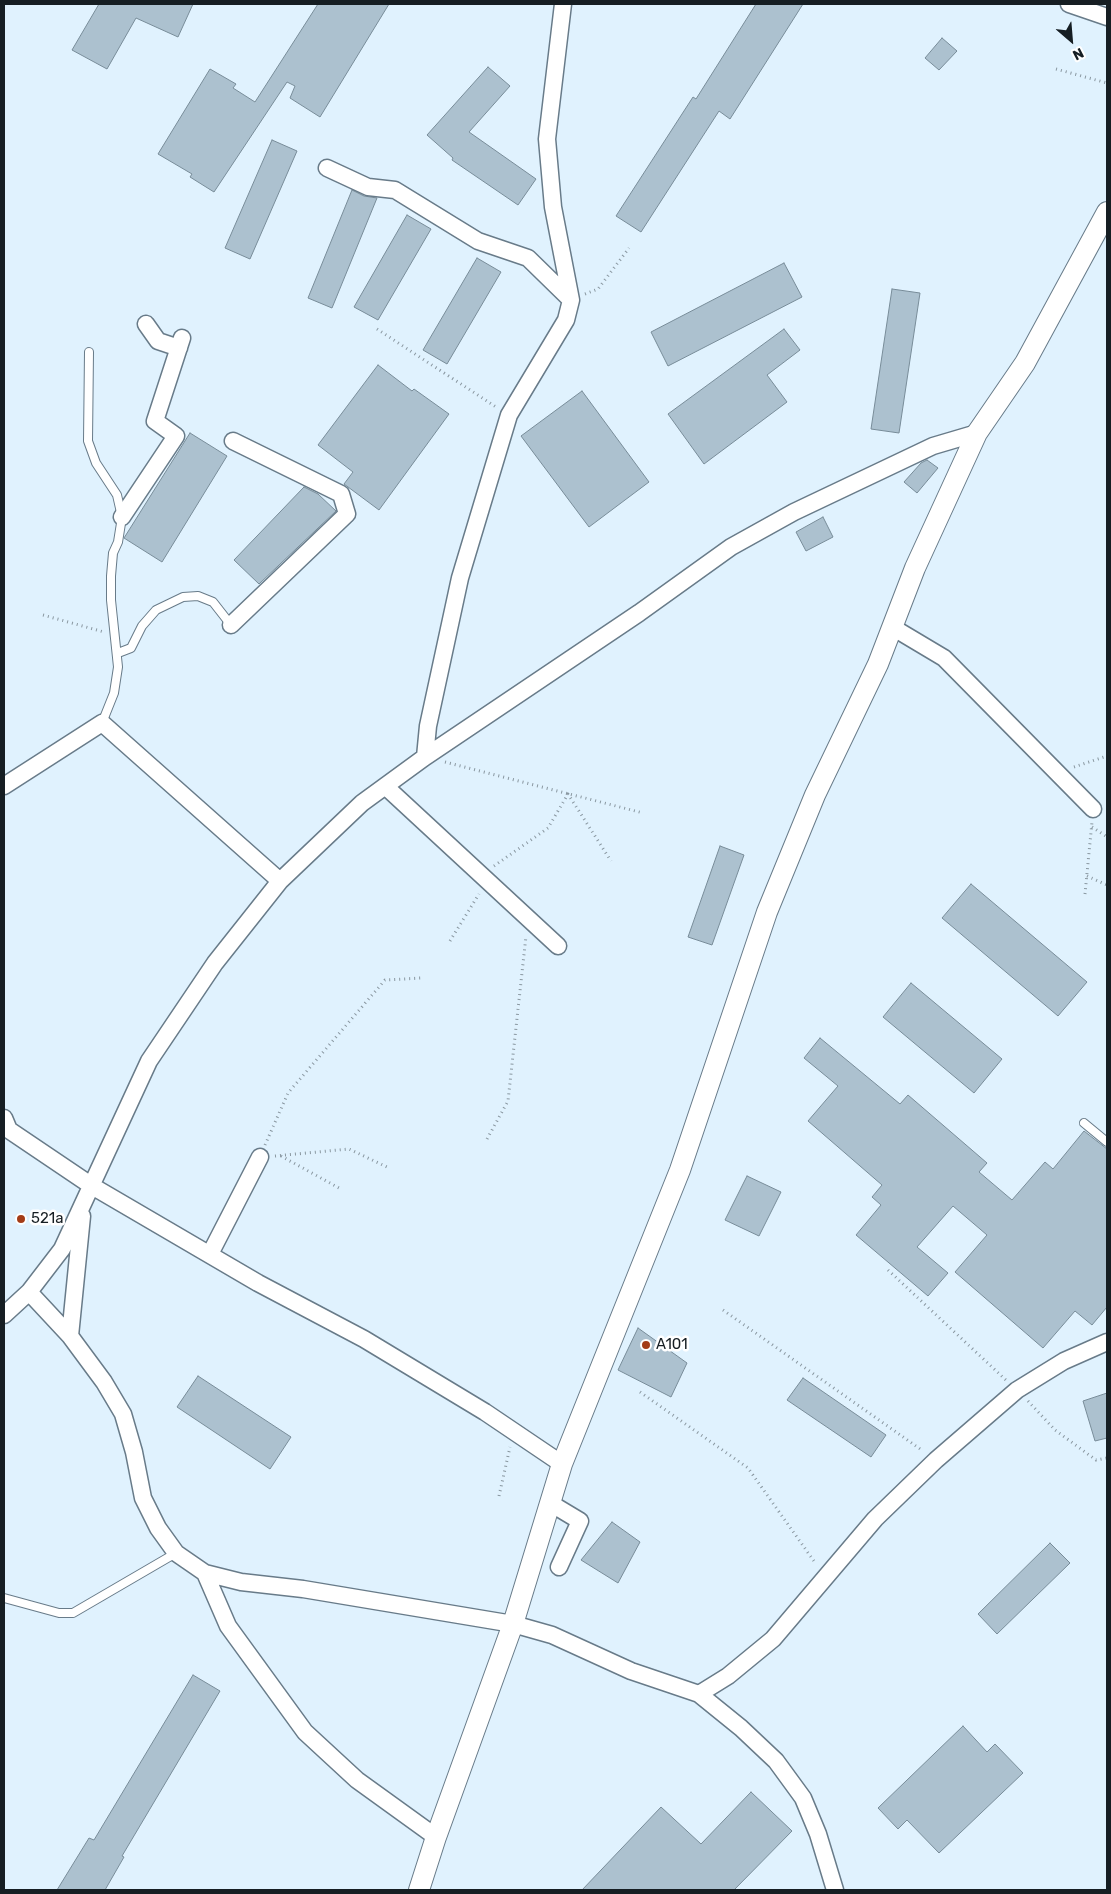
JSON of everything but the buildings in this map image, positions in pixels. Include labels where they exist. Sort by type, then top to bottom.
[{"type":"street","points":[[425,757],[428,726],[460,578],[509,415],[566,320],[571,300],[552,207],[547,139],[564,4]]},
{"type":"street","points":[[1069,4],[1107,17]]},
{"type":"street","points":[[327,168],[368,187],[395,190],[478,241],[528,258],[571,300]]},
{"type":"street","points":[[419,1890],[513,1624],[562,1464],[680,1170],[767,912],[815,795],[878,664],[915,568],[977,433],[1026,363],[1107,212]]},
{"type":"street","points":[[122,517],[176,436],[155,421],[181,343],[158,341],[146,324]]},
{"type":"street","points":[[4,1312],[28,1292],[62,1249],[149,1061],[216,963],[280,881],[362,803],[425,757],[639,613],[731,547],[794,512],[934,446],[977,433]]},
{"type":"street","points":[[230,625],[347,514],[341,494],[233,441]]},
{"type":"street","points":[[892,627],[944,658],[1093,809]]},
{"type":"street","points":[[4,786],[102,722],[280,881]]},
{"type":"street","points":[[385,786],[558,946]]},
{"type":"street","points":[[4,1118],[9,1130],[92,1186],[258,1283],[364,1339],[513,1431],[562,1464]]},
{"type":"street","points":[[210,1254],[260,1158]]},
{"type":"street","points":[[70,1336],[84,1204]]},
{"type":"street","points":[[28,1292],[70,1336],[104,1382],[122,1414],[134,1452],[143,1498],[158,1528],[176,1553],[205,1573],[241,1582],[303,1589],[513,1624],[552,1635],[631,1671],[699,1694],[741,1728],[776,1761],[803,1798],[818,1834],[835,1890]]},
{"type":"street","points":[[699,1694],[728,1676],[773,1640],[875,1519],[936,1460],[1017,1390],[1064,1361],[1107,1342]]},
{"type":"street","points":[[550,1503],[580,1521],[559,1567]]},
{"type":"street","points":[[205,1573],[228,1626],[305,1732],[357,1780],[436,1838]]},
{"type":"lane","points":[[89,352],[88,441],[96,463],[117,495],[122,517],[118,542],[113,553],[111,576],[118,653],[114,693],[102,722]]},
{"type":"lane","points":[[118,653],[130,648],[142,626],[156,610],[183,596],[198,596],[213,602],[230,625]]},
{"type":"lane","points":[[1084,1123],[1107,1142]]},
{"type":"lane","points":[[4,1598],[59,1613],[73,1613],[176,1553]]},
{"type":"path","points":[[1056,69],[1107,83]]},
{"type":"path","points":[[571,300],[598,289],[629,248]]},
{"type":"path","points":[[377,329],[509,415]]},
{"type":"path","points":[[43,615],[115,635]]},
{"type":"path","points":[[1056,773],[1107,756]]},
{"type":"path","points":[[425,757],[643,814]]},
{"type":"path","points":[[568,794],[611,861]]},
{"type":"path","points":[[450,940],[485,878],[548,828],[568,794]]},
{"type":"path","points":[[1086,894],[1093,809]]},
{"type":"path","points":[[1092,827],[1107,837]]},
{"type":"path","points":[[1087,876],[1107,885]]},
{"type":"path","points":[[487,1139],[508,1101],[528,918]]},
{"type":"path","points":[[260,1158],[288,1093],[385,980],[421,978]]},
{"type":"path","points":[[260,1158],[349,1149],[387,1168]]},
{"type":"path","points":[[281,1155],[340,1188]]},
{"type":"path","points":[[888,1270],[1017,1390],[1055,1430],[1096,1460],[1107,1458]]},
{"type":"path","points":[[723,1310],[936,1460]]},
{"type":"path","points":[[640,1392],[748,1468],[826,1577]]},
{"type":"path","points":[[500,1496],[513,1431]]},
{"type":"place","name":"521a","points":[[21,1219]]},
{"type":"place","name":"A101","points":[[646,1345]]}]
